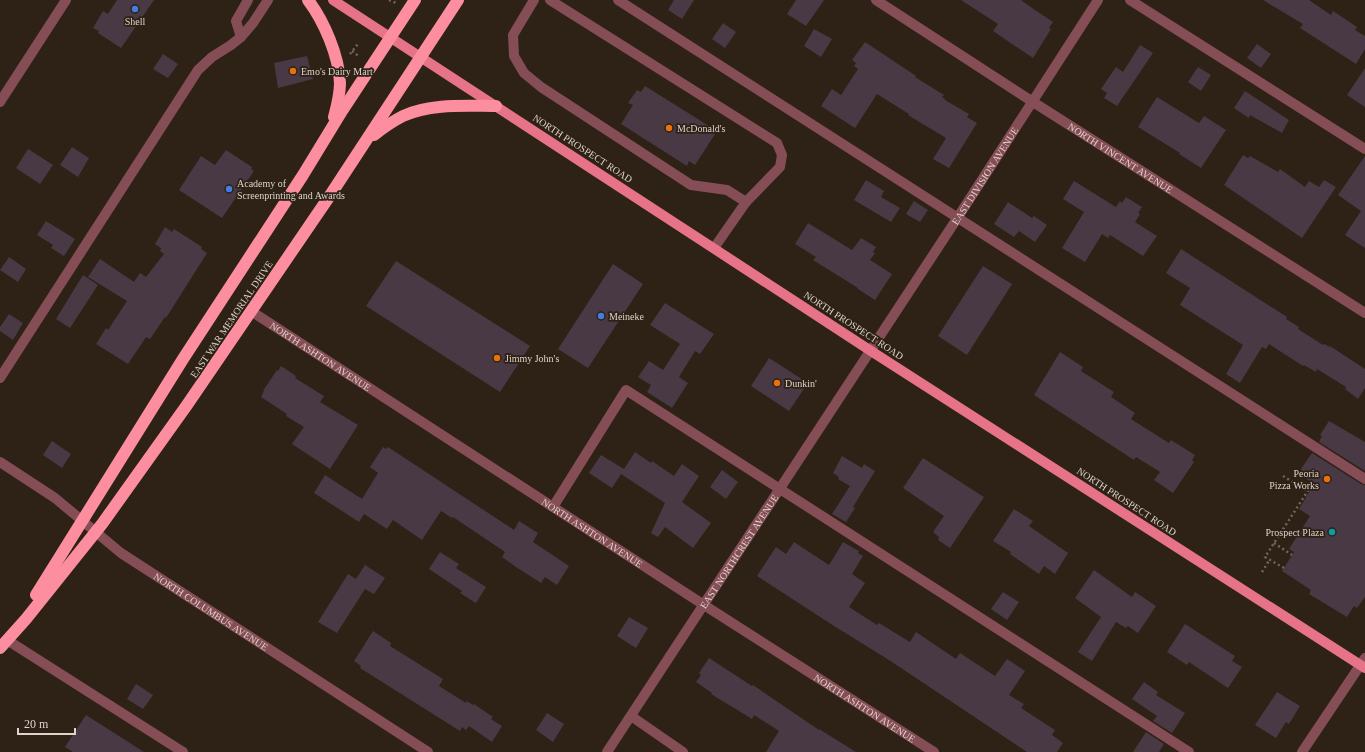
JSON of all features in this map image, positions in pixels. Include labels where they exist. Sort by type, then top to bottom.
[{"type":"highway","points":[[308,0],[327,33],[340,78],[339,98],[334,117],[314,158]]},
{"type":"highway","name":"EAST WAR MEMORIAL DRIVE","points":[[3,644],[50,573],[183,359],[415,0]]},
{"type":"highway","name":"EAST WAR MEMORIAL DRIVE","points":[[3,644],[26,619],[95,532],[187,405],[365,142],[458,0]]},
{"type":"highway","points":[[365,142],[386,126],[404,115],[425,109],[455,106],[496,106]]},
{"type":"main road","name":"NORTH PROSPECT ROAD","points":[[333,0],[871,351],[1363,663]]},
{"type":"street","points":[[0,102],[66,0]]},
{"type":"street","points":[[241,37],[236,21],[248,0]]},
{"type":"street","points":[[0,378],[198,70],[212,57],[241,37],[253,23],[268,0]]},
{"type":"street","points":[[534,0],[513,35],[514,56],[524,73],[541,87],[691,185],[727,190],[746,202]]},
{"type":"street","points":[[550,0],[777,143],[782,155],[780,167],[746,202],[714,248]]},
{"type":"street","points":[[565,0],[567,11]]},
{"type":"street","points":[[618,0],[1365,479]]},
{"type":"street","name":"NORTH VINCENT AVENUE","points":[[876,0],[1033,102],[1365,313]]},
{"type":"street","name":"EAST DIVISION AVENUE","points":[[871,351],[1098,0]]},
{"type":"street","points":[[1130,0],[1365,149]]},
{"type":"street","name":"NORTH ASHTON AVENUE","points":[[251,311],[704,605],[934,752]]},
{"type":"street","name":"EAST NORTHCREST AVENUE","points":[[607,752],[871,351]]},
{"type":"street","points":[[553,507],[626,390],[1189,752]]},
{"type":"street","name":"NORTH COLUMBUS AVENUE","points":[[0,462],[55,498],[127,557],[428,752]]},
{"type":"street","points":[[3,644],[183,752]]},
{"type":"street","points":[[1302,752],[1363,663]]},
{"type":"street","points":[[631,716],[683,752]]},
{"type":"path","points":[[386,5],[389,0]]},
{"type":"path","points":[[348,56],[358,44]]},
{"type":"path","points":[[352,51],[360,58]]},
{"type":"path","points":[[1283,476],[1307,491]]},
{"type":"path","points":[[1284,568],[1266,557],[1313,483]]},
{"type":"path","points":[[1274,544],[1292,555]]},
{"type":"path","points":[[1262,572],[1270,559]]},
{"type":"building","points":[[117,0],[154,0],[121,48],[93,28],[103,11],[108,14]]},
{"type":"building","points":[[674,0],[694,0],[682,19],[668,10]]},
{"type":"building","points":[[796,0],[824,0],[806,26],[787,14]]},
{"type":"building","points":[[961,0],[1021,0],[1053,22],[1049,28],[1051,29],[1033,58],[993,31],[998,24]]},
{"type":"building","points":[[1263,0],[1309,0],[1331,15],[1333,11],[1357,27],[1355,30],[1365,36],[1365,49],[1356,64],[1300,28],[1303,24]]},
{"type":"building","points":[[723,23],[736,32],[725,48],[712,39]]},
{"type":"building","points":[[814,29],[832,39],[821,57],[804,46]]},
{"type":"building","points":[[865,42],[916,76],[915,77],[944,95],[942,97],[945,100],[969,114],[967,117],[977,123],[949,168],[933,159],[946,138],[877,94],[855,128],[821,106],[832,89],[841,95],[858,69],[854,66],[856,63],[852,60]]},
{"type":"building","points":[[1257,44],[1271,54],[1261,68],[1247,58]]},
{"type":"building","points":[[1140,45],[1153,53],[1117,106],[1104,98],[1107,93],[1101,89],[1116,67],[1123,72]]},
{"type":"building","points":[[163,54],[178,64],[168,78],[153,69]]},
{"type":"building","name":"Emo's Dairy Mart","points":[[307,56],[313,79],[278,88],[274,63]]},
{"type":"building","points":[[1198,67],[1211,75],[1201,91],[1188,82]]},
{"type":"building","points":[[1365,68],[1365,107],[1347,95]]},
{"type":"building","name":"McDonald's","points":[[645,86],[717,131],[695,165],[689,161],[687,166],[621,124],[633,105],[628,103],[637,90],[641,92]]},
{"type":"building","points":[[1245,91],[1289,120],[1282,133],[1250,115],[1249,118],[1234,108]]},
{"type":"building","points":[[1157,97],[1199,123],[1204,116],[1226,130],[1201,168],[1138,127]]},
{"type":"building","points":[[72,147],[89,158],[78,177],[60,165]]},
{"type":"building","points":[[28,149],[53,165],[40,184],[16,168]]},
{"type":"building","points":[[226,150],[252,167],[251,169],[254,171],[222,218],[179,190],[201,156],[215,165]]},
{"type":"building","points":[[1243,155],[1248,158],[1250,156],[1278,172],[1280,169],[1305,187],[1309,181],[1319,187],[1324,180],[1336,187],[1302,238],[1224,185]]},
{"type":"building","points":[[1365,156],[1365,248],[1345,235],[1361,211],[1338,195]]},
{"type":"building","points":[[866,180],[884,191],[881,197],[900,208],[891,222],[854,200]]},
{"type":"building","points":[[1074,181],[1116,207],[1120,201],[1122,203],[1126,197],[1142,207],[1135,222],[1157,236],[1143,256],[1110,235],[1108,238],[1102,234],[1085,262],[1062,248],[1084,212],[1063,199]]},
{"type":"building","points":[[914,201],[928,210],[920,222],[906,214]]},
{"type":"building","points":[[1008,202],[1032,218],[1034,216],[1047,225],[1035,242],[1019,231],[1014,237],[994,224]]},
{"type":"building","points":[[46,221],[75,239],[64,256],[51,248],[53,245],[37,235]]},
{"type":"building","points":[[808,223],[852,250],[861,238],[876,247],[873,252],[875,253],[870,260],[892,274],[875,300],[813,260],[816,257],[795,244]]},
{"type":"building","points":[[165,227],[172,232],[174,229],[202,247],[201,249],[207,253],[166,318],[165,317],[150,339],[146,337],[128,364],[96,344],[106,328],[108,330],[127,301],[88,277],[100,259],[134,282],[140,273],[146,277],[164,254],[160,251],[161,248],[155,244]]},
{"type":"building","points":[[1181,249],[1287,317],[1286,319],[1299,327],[1298,329],[1323,345],[1330,346],[1365,369],[1365,388],[1358,399],[1345,389],[1346,387],[1317,369],[1316,372],[1304,365],[1303,366],[1269,344],[1266,349],[1262,347],[1240,383],[1226,374],[1243,345],[1180,305],[1190,288],[1166,273]]},
{"type":"building","points":[[9,257],[26,269],[18,282],[0,270]]},
{"type":"building","points":[[396,261],[530,346],[500,392],[366,306]]},
{"type":"building","name":"Meineke","points":[[613,264],[643,284],[588,368],[558,349]]},
{"type":"building","points":[[983,266],[1012,284],[967,355],[938,336]]},
{"type":"building","points":[[83,275],[98,285],[70,328],[56,319]]},
{"type":"building","points":[[665,303],[714,334],[700,354],[695,351],[679,377],[688,383],[672,408],[647,392],[651,385],[638,377],[649,361],[663,370],[680,344],[650,325]]},
{"type":"building","points":[[9,314],[23,323],[13,340],[0,331],[0,327]]},
{"type":"building","points":[[1060,352],[1083,367],[1081,371],[1114,392],[1111,397],[1135,413],[1131,419],[1169,443],[1171,440],[1195,455],[1192,460],[1194,462],[1173,493],[1154,480],[1160,472],[1136,457],[1134,460],[1034,395]]},
{"type":"building","points":[[769,358],[808,383],[789,411],[751,386]]},
{"type":"building","points":[[281,366],[296,376],[295,378],[324,396],[320,402],[358,425],[330,469],[292,444],[304,427],[286,416],[287,414],[261,397],[263,391]]},
{"type":"building","points":[[1329,421],[1365,442],[1365,471],[1319,442],[1322,436],[1320,435]]},
{"type":"building","points":[[52,441],[71,454],[62,468],[43,455]]},
{"type":"building","points":[[383,447],[386,449],[388,447],[514,530],[519,521],[538,533],[533,542],[569,566],[557,585],[545,577],[541,583],[502,557],[505,552],[453,517],[452,518],[441,511],[422,540],[393,520],[387,529],[364,514],[359,522],[314,493],[325,475],[362,499],[378,473],[370,467]]},
{"type":"building","points":[[635,452],[651,463],[652,461],[674,476],[682,464],[699,476],[682,502],[711,523],[693,548],[665,527],[658,537],[651,533],[665,503],[621,474],[612,488],[589,473],[601,455],[624,469]]},
{"type":"building","name":"Prospect Plaza","points":[[1312,453],[1361,484],[1365,485],[1365,597],[1357,608],[1354,606],[1347,617],[1309,594],[1311,590],[1282,571],[1294,552],[1289,549],[1310,516],[1299,509],[1314,484],[1302,476],[1301,469]]},
{"type":"building","points":[[842,456],[862,468],[864,464],[875,471],[853,507],[855,508],[846,522],[832,514],[850,486],[838,479],[839,477],[833,473]]},
{"type":"building","points":[[923,458],[984,497],[950,548],[938,540],[939,537],[933,532],[944,516],[903,488]]},
{"type":"building","points":[[722,470],[738,482],[726,499],[710,487]]},
{"type":"building","points":[[1014,509],[1033,521],[1029,526],[1068,553],[1055,574],[1044,566],[1039,574],[1010,554],[1011,552],[993,541]]},
{"type":"building","points":[[794,542],[829,565],[843,542],[859,551],[858,553],[863,556],[852,574],[865,583],[849,607],[877,625],[879,623],[910,642],[916,632],[956,659],[960,653],[995,676],[1007,659],[1025,671],[1009,695],[1024,704],[1021,708],[1055,730],[1052,735],[1063,743],[1057,752],[1027,752],[889,660],[757,576],[776,547],[786,554]]},
{"type":"building","points":[[440,552],[459,564],[456,568],[486,587],[476,603],[460,593],[462,591],[429,569]]},
{"type":"building","points":[[365,565],[385,578],[374,594],[365,589],[337,633],[318,622],[348,574],[356,579]]},
{"type":"building","points":[[1094,570],[1132,597],[1135,592],[1156,606],[1138,633],[1128,626],[1126,628],[1116,622],[1092,661],[1078,652],[1101,617],[1075,598]]},
{"type":"building","points":[[1003,592],[1019,602],[1007,620],[991,609]]},
{"type":"building","points":[[629,617],[648,628],[636,648],[617,636]]},
{"type":"building","points":[[1185,624],[1235,656],[1232,661],[1242,667],[1228,688],[1189,662],[1187,665],[1167,652]]},
{"type":"building","points":[[373,631],[391,643],[390,646],[443,679],[439,686],[466,703],[467,701],[473,705],[474,704],[493,717],[491,719],[502,726],[492,742],[469,726],[466,730],[462,727],[460,731],[360,668],[361,666],[354,661]]},
{"type":"building","points":[[709,658],[752,686],[753,685],[819,730],[856,752],[766,752],[779,731],[754,715],[752,719],[711,694],[712,693],[696,682],[701,675],[699,673]]},
{"type":"building","points":[[1144,682],[1158,692],[1156,695],[1185,713],[1172,733],[1153,721],[1157,716],[1132,699]]},
{"type":"building","points":[[136,684],[153,695],[143,709],[127,699]]},
{"type":"building","points":[[1277,692],[1300,706],[1289,724],[1286,722],[1276,738],[1255,725]]},
{"type":"building","points":[[547,713],[564,724],[553,742],[536,730]]},
{"type":"building","points":[[86,715],[144,752],[73,752],[65,747]]},
{"type":"building","points":[[1146,732],[1164,744],[1159,752],[1133,752]]},
{"type":"place","name":"Shell","points":[[135,9]]},
{"type":"place","name":"Emo's Dairy Mart","points":[[293,71]]},
{"type":"place","name":"McDonald's","points":[[669,128]]},
{"type":"place","name":"Academy of Screenprinting and Awards","points":[[229,189]]},
{"type":"place","name":"Meineke","points":[[601,316]]},
{"type":"place","name":"Jimmy John's","points":[[497,358]]},
{"type":"place","name":"Dunkin'","points":[[777,383]]},
{"type":"place","name":"Peoria Pizza Works","points":[[1327,479]]},
{"type":"place","name":"Prospect Plaza","points":[[1332,532]]}]
